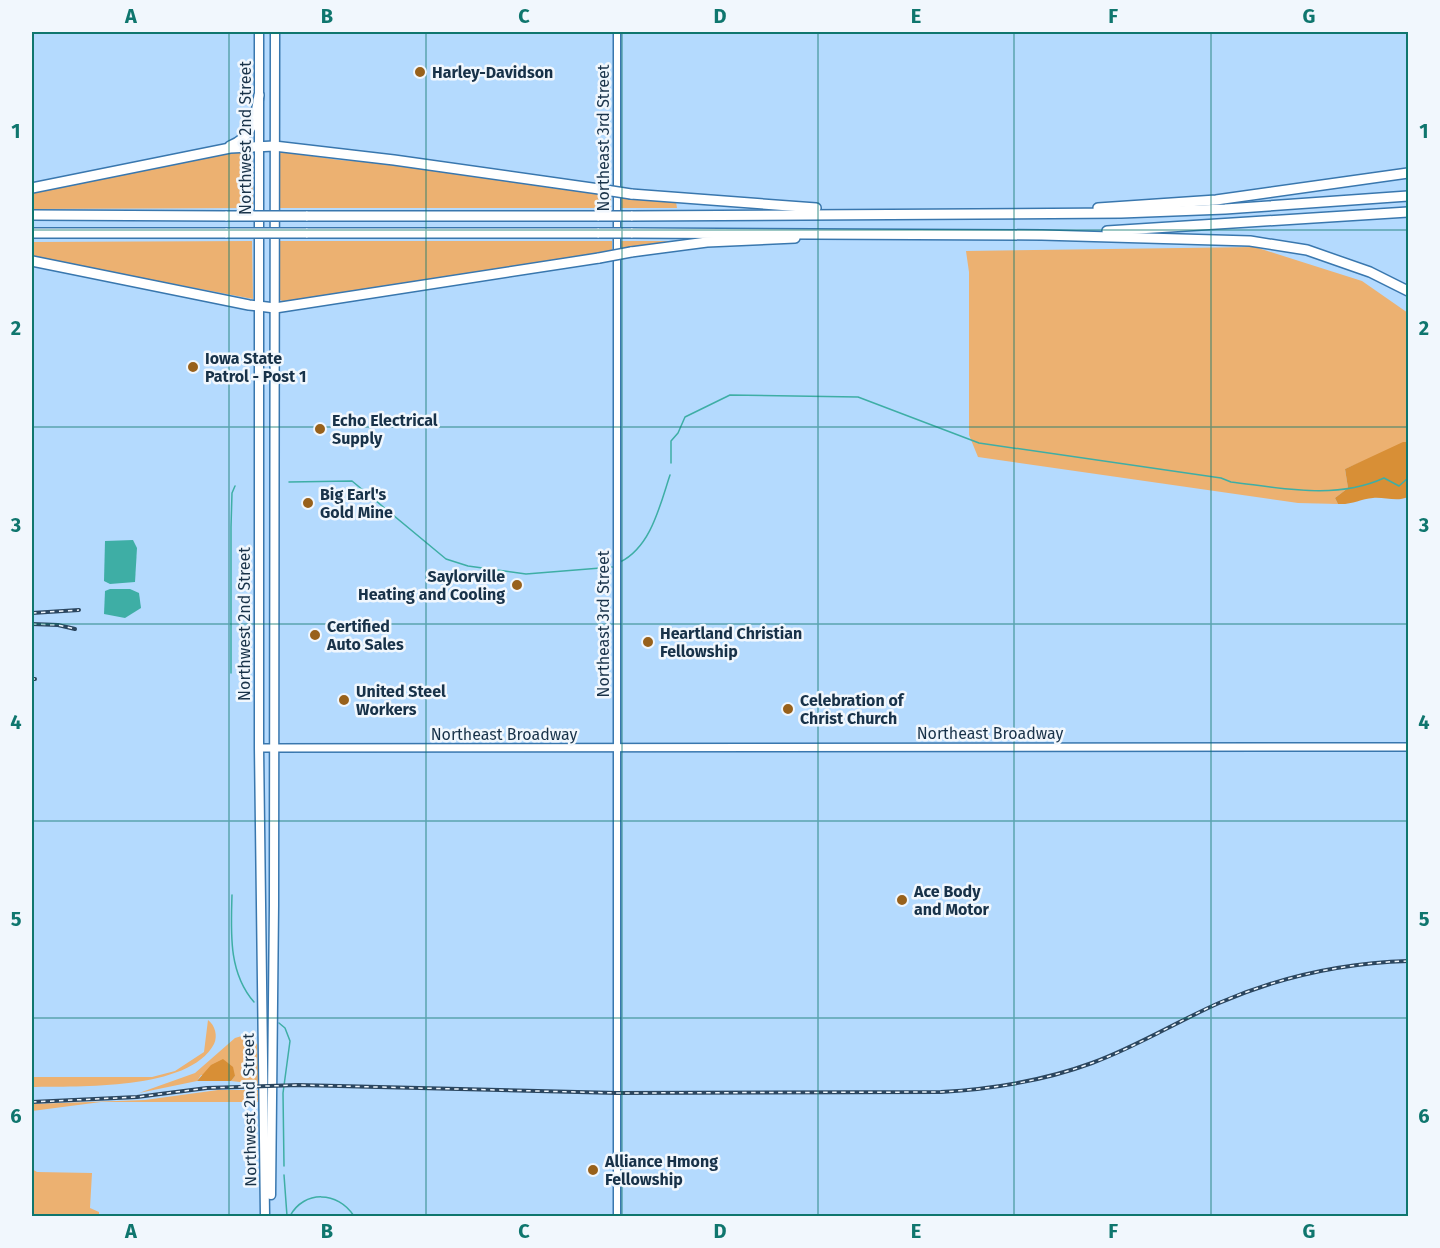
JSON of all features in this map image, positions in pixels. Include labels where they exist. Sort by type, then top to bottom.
[{"type":"highway","points":[[213,152],[234,145],[248,135],[253,126],[260,95]]},
{"type":"highway","points":[[32,188],[213,152],[274,146],[394,160],[631,194],[890,213]]},
{"type":"highway","points":[[1041,213],[1216,200],[1408,173]]},
{"type":"highway","points":[[32,215],[631,216],[1041,213],[1225,209],[1408,196]]},
{"type":"highway","points":[[1042,235],[1408,212]]},
{"type":"highway","points":[[32,233],[893,234],[1197,239],[1286,246],[1348,263],[1408,291]]},
{"type":"highway","points":[[32,261],[260,307],[275,308],[707,242],[893,234]]},
{"type":"main road","name":"Northwest 2nd Street","points":[[260,32],[259,748],[265,1216]]},
{"type":"main road","name":"Northwest 2nd Street","points":[[270,1216],[274,748],[274,32]]},
{"type":"main road","name":"Northeast Broadway","points":[[259,748],[1408,747]]},
{"type":"street","name":"Northeast 3rd Street","points":[[617,32],[617,1216]]},
{"type":"shaded area","points":[[231,151],[252,152],[253,208],[32,209],[32,191]]},
{"type":"shaded area","points":[[278,151],[339,160],[402,164],[611,194],[611,208],[279,208]]},
{"type":"shaded area","points":[[620,196],[676,202],[677,208],[620,208]]},
{"type":"shaded area","points":[[252,241],[253,299],[32,257],[32,242]]},
{"type":"shaded area","points":[[279,241],[612,241],[612,252],[285,302],[280,300],[279,296]]},
{"type":"shaded area","points":[[619,241],[676,241],[676,243],[619,251]]},
{"type":"shaded area","points":[[1255,247],[1362,281],[1408,313],[1408,442],[1345,469],[1348,488],[1335,498],[1338,504],[1298,503],[978,457],[969,435],[969,272],[966,251]]},
{"type":"shaded area","points":[[1403,442],[1408,442],[1408,497],[1373,498],[1338,504],[1335,498],[1348,488],[1345,469]]},
{"type":"shaded area","points":[[133,540],[137,548],[135,582],[110,584],[104,581],[105,541]]},
{"type":"shaded area","points":[[130,589],[139,593],[141,608],[125,618],[104,614],[105,591]]},
{"type":"shaded area","points":[[208,1020],[215,1031],[214,1044],[201,1059],[181,1070],[158,1078],[131,1083],[32,1087],[32,1077],[152,1077],[175,1071],[204,1052]]},
{"type":"shaded area","points":[[245,1035],[257,1044],[259,1084],[231,1081],[235,1076],[201,1075],[197,1081],[139,1093],[195,1073],[235,1038]]},
{"type":"shaded area","points":[[223,1059],[233,1067],[235,1076],[231,1081],[197,1081],[211,1065]]},
{"type":"shaded area","points":[[218,1090],[259,1090],[259,1102],[101,1102],[32,1111],[32,1104],[145,1100]]},
{"type":"shaded area","points":[[32,1169],[37,1172],[92,1173],[90,1208],[99,1212],[99,1216],[32,1216]]},
{"type":"waterway","points":[[671,463],[671,441],[678,433],[685,417],[730,395],[858,397],[979,443],[1221,478],[1231,482],[1328,491],[1366,485],[1384,478],[1399,486],[1408,478]]},
{"type":"waterway","points":[[620,562],[631,555],[647,536],[658,512],[670,475]]},
{"type":"waterway","points":[[289,482],[352,481],[446,559],[468,566],[526,574],[613,567]]},
{"type":"waterway","points":[[231,673],[231,527],[232,493],[235,486]]},
{"type":"waterway","points":[[232,895],[235,965],[239,978],[254,1002]]},
{"type":"waterway","points":[[279,1023],[285,1028],[290,1041],[283,1093],[284,1166]]},
{"type":"waterway","points":[[284,1175],[287,1216]]},
{"type":"waterway","points":[[290,1216],[304,1202],[321,1197],[339,1202],[354,1216]]},
{"type":"railway","points":[[32,613],[79,610]]},
{"type":"railway","points":[[32,624],[58,625],[75,629]]},
{"type":"railway","points":[[32,1102],[137,1097],[207,1088],[298,1085],[617,1093],[941,1092],[980,1089],[1036,1079],[1092,1063],[1124,1050],[1219,1003],[1288,979],[1335,968],[1408,961]]},
{"type":"place","name":"Harley-Davidson","points":[[420,72]]},
{"type":"place","name":"Iowa State Patrol - Post 1","points":[[193,367]]},
{"type":"place","name":"Echo Electrical Supply","points":[[320,429]]},
{"type":"place","name":"Big Earl's Gold Mine","points":[[308,503]]},
{"type":"place","name":"Saylorville Heating and Cooling","points":[[517,585]]},
{"type":"place","name":"Certified Auto Sales","points":[[315,635]]},
{"type":"place","name":"Heartland Christian Fellowship","points":[[648,642]]},
{"type":"place","name":"United Steel Workers","points":[[344,700]]},
{"type":"place","name":"Celebration of Christ Church","points":[[788,709]]},
{"type":"place","name":"Ace Body and Motor","points":[[902,900]]},
{"type":"place","name":"Alliance Hmong Fellowship","points":[[593,1170]]}]
